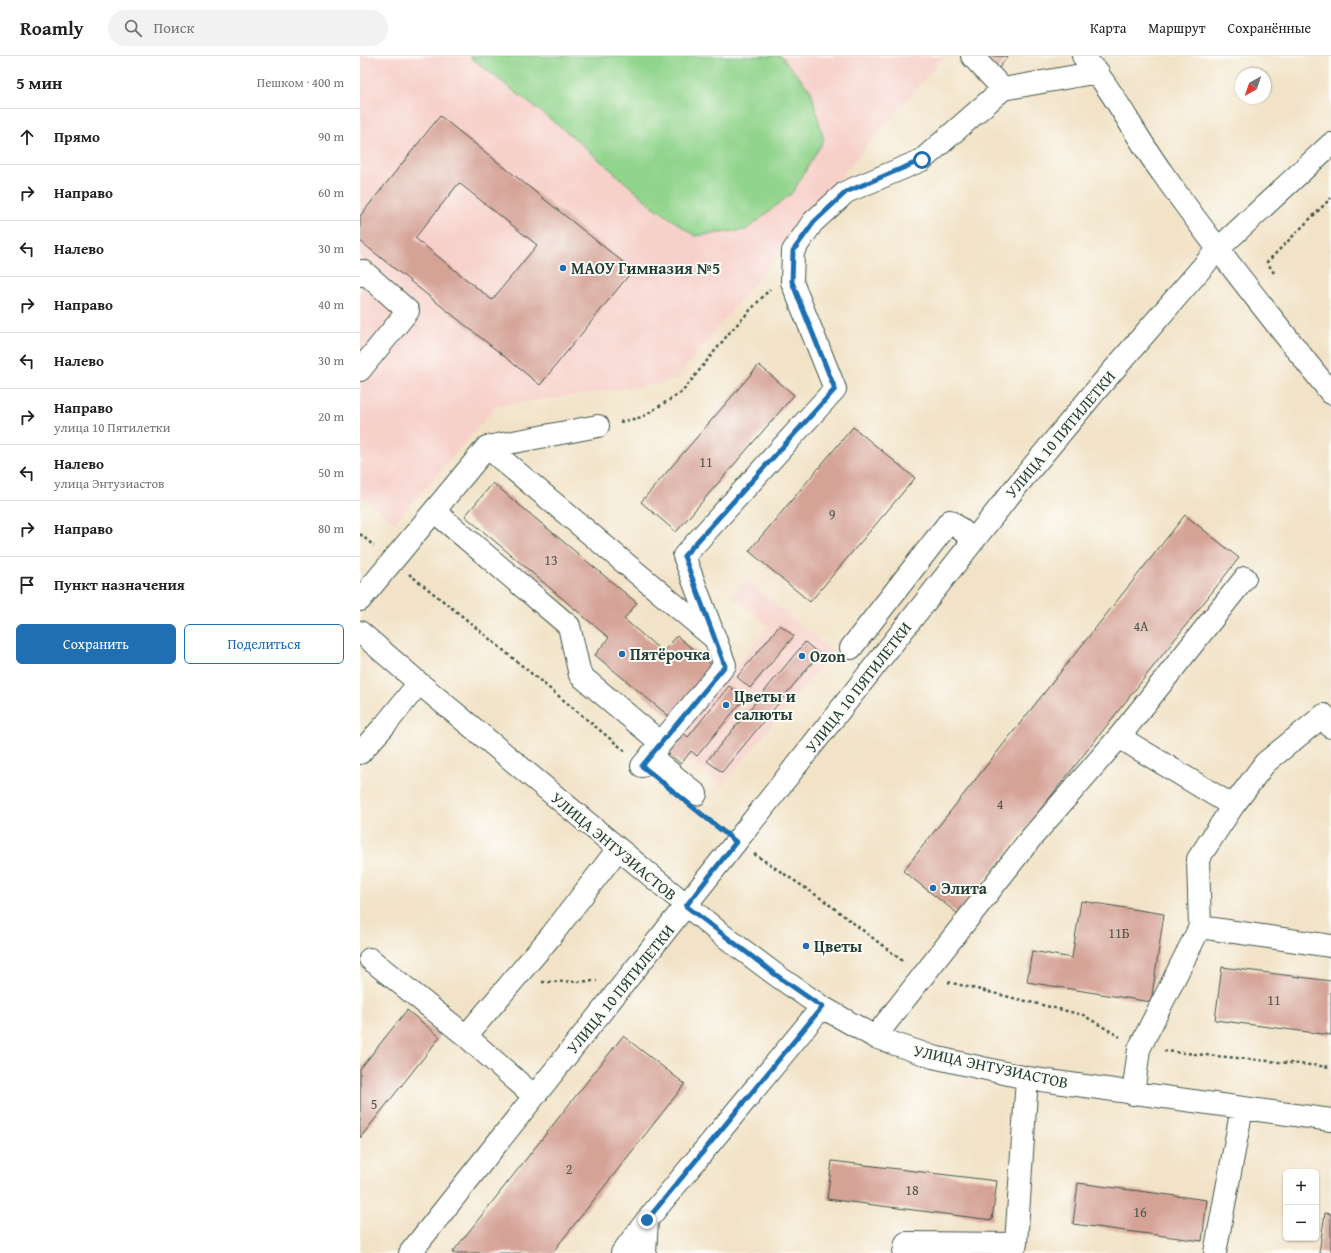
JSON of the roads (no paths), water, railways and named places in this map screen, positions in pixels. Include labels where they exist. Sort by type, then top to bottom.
[{"type":"street","points":[[972,56],[1003,89]]},
{"type":"street","points":[[1083,56],[1098,72],[1162,173],[1218,249],[1331,393]]},
{"type":"street","points":[[651,755],[725,666],[684,556],[835,389],[792,282],[793,251],[814,222],[846,192],[922,160],[1003,89],[1098,72]]},
{"type":"street","name":"УЛИЦА 10 ПЯТИЛЕТКИ","points":[[410,1253],[686,906],[1015,488],[1093,394],[1218,249],[1331,144]]},
{"type":"street","points":[[360,275],[363,271],[408,311],[360,370]]},
{"type":"street","points":[[360,600],[487,447],[598,426]]},
{"type":"street","points":[[487,447],[714,637]]},
{"type":"street","points":[[434,511],[569,626],[580,676],[651,755],[699,804]]},
{"type":"street","points":[[851,648],[950,521],[974,540]]},
{"type":"street","points":[[874,1036],[1031,838],[1119,737],[1245,578]]},
{"type":"street","name":"УЛИЦА ЭНТУЗИАСТОВ","points":[[360,632],[686,906],[776,975],[822,1007],[874,1036],[933,1057],[1027,1078],[1133,1094],[1331,1120]]},
{"type":"street","points":[[360,753],[419,683]]},
{"type":"street","points":[[1133,1094],[1139,1049],[1200,927],[1198,859],[1233,806],[1265,764],[1324,715],[1331,727]]},
{"type":"street","points":[[1119,737],[1233,806]]},
{"type":"street","points":[[466,1036],[551,936],[618,849]]},
{"type":"street","points":[[1200,927],[1330,942]]},
{"type":"street","points":[[363,960],[466,1036],[534,1096]]},
{"type":"street","points":[[622,1253],[647,1220],[822,1007]]},
{"type":"street","points":[[904,1253],[906,1243],[1016,1244],[1027,1078]]},
{"type":"street","points":[[1215,1253],[1242,1108]]},
{"type":"street","points":[[645,1253],[647,1220]]},
{"type":"place","name":"МАОУ Гимназия №5","points":[[563,268]]},
{"type":"place","name":"Пятёрочка","points":[[622,654]]},
{"type":"place","name":"Ozon","points":[[802,656]]},
{"type":"place","name":"Цветы и салюты","points":[[726,705]]},
{"type":"place","name":"Элита","points":[[933,888]]},
{"type":"place","name":"Цветы","points":[[806,946]]}]
